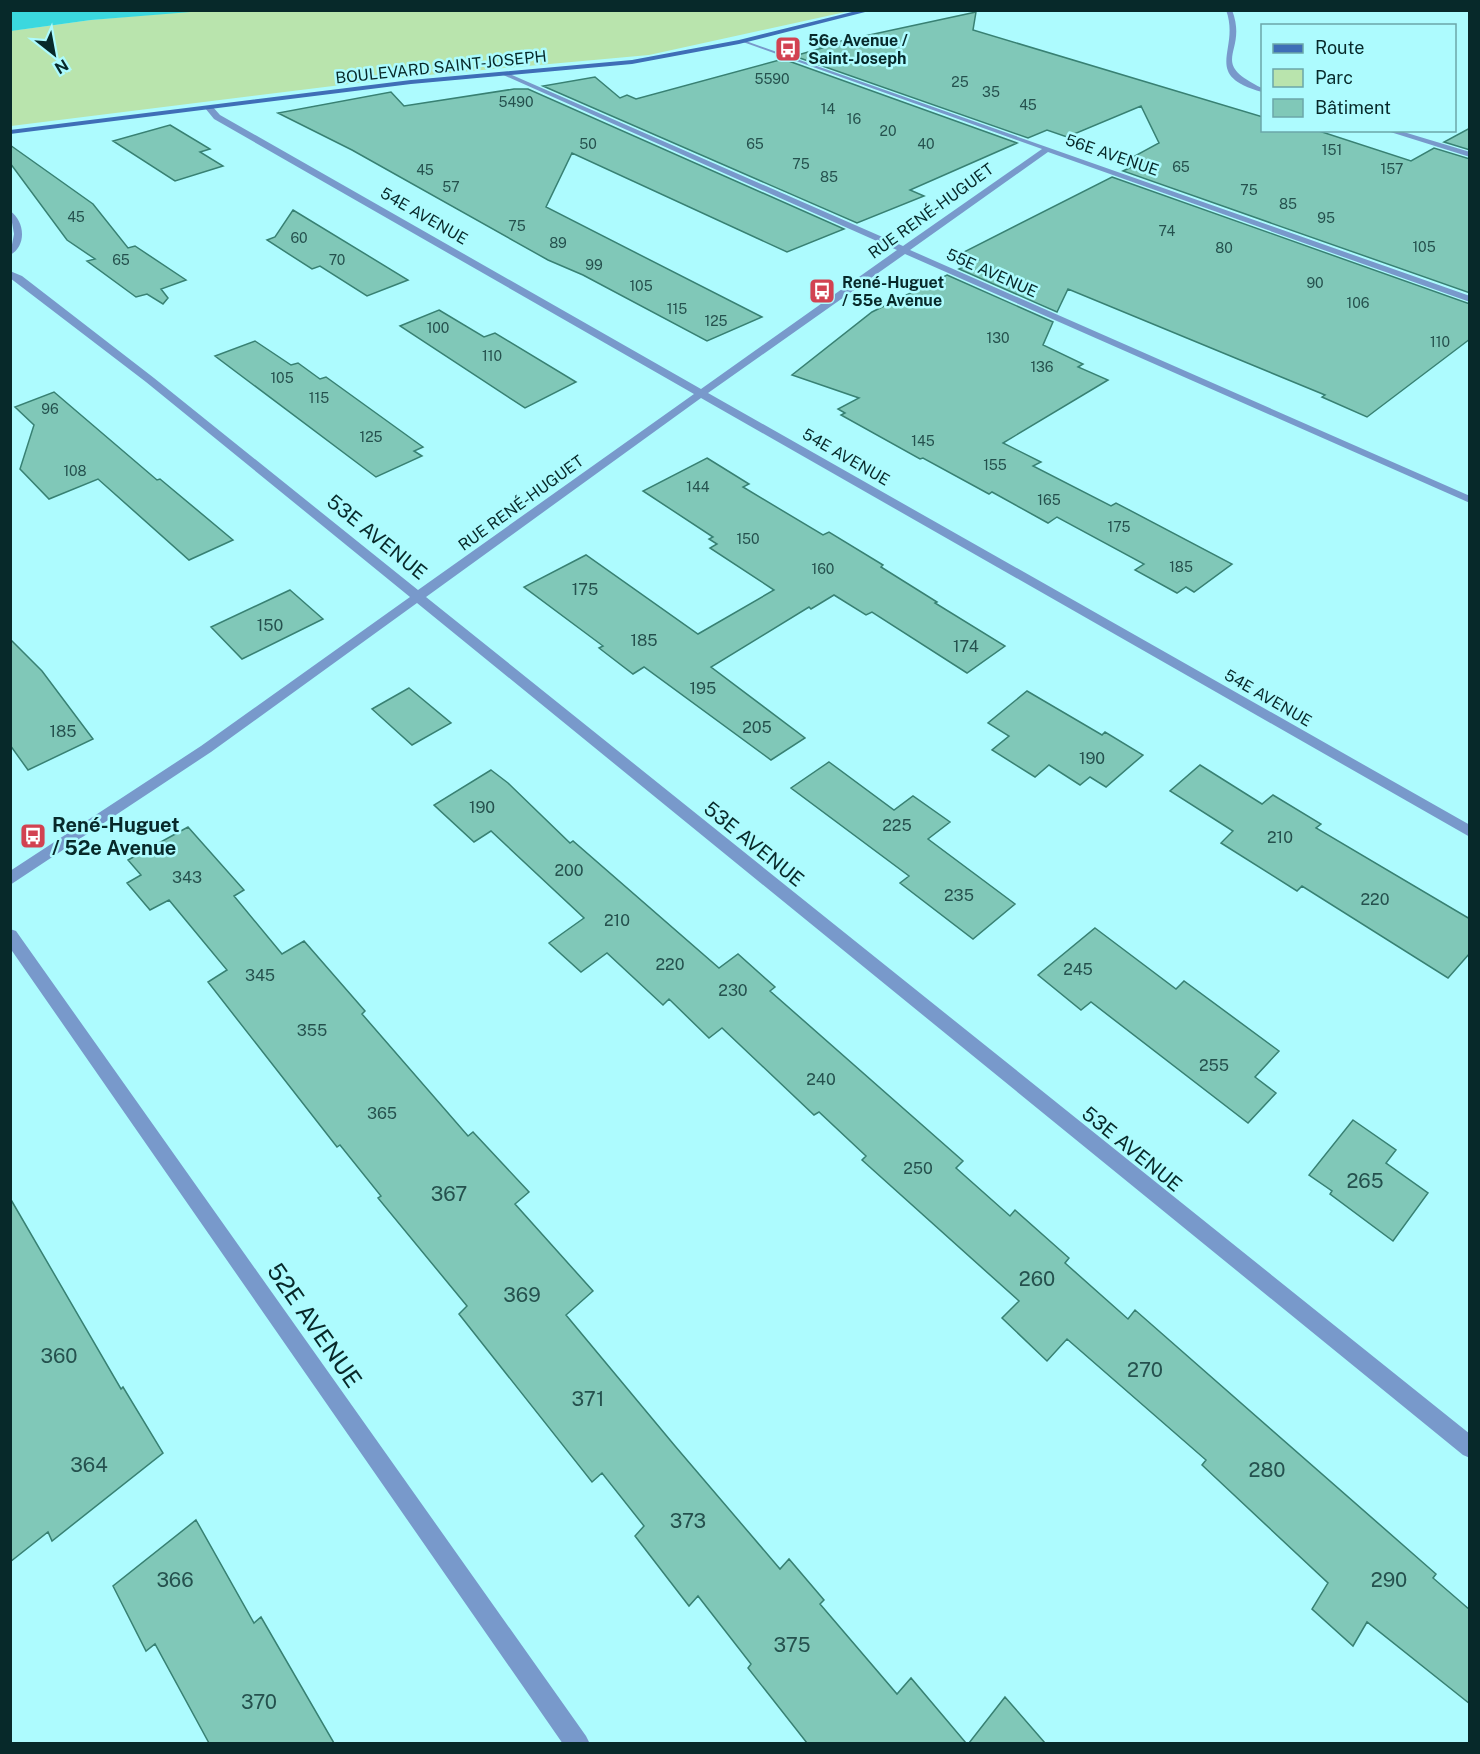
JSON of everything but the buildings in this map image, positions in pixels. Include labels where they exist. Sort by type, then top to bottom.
[{"type":"street","name":"BOULEVARD SAINT-JOSEPH","points":[[10,132],[411,82],[632,62],[745,41],[870,10]]},
{"type":"street","points":[[1229,10],[1236,30],[1227,64],[1229,71],[1261,89]]},
{"type":"street","name":"56E AVENUE","points":[[745,41],[1470,299]]},
{"type":"street","name":"55E AVENUE","points":[[503,73],[1470,500]]},
{"type":"street","name":"54E AVENUE","points":[[209,108],[217,117],[1470,832]]},
{"type":"street","points":[[1394,132],[1470,155]]},
{"type":"street","name":"RUE RENÉ-HUGUET","points":[[10,879],[206,749],[701,393],[1047,149]]},
{"type":"street","points":[[10,213],[18,234],[17,247],[10,253]]},
{"type":"street","name":"53E AVENUE","points":[[10,274],[19,278],[150,380],[1470,1448]]},
{"type":"street","name":"52E AVENUE","points":[[10,935],[578,1743]]},
{"type":"green space","points":[[203,10],[850,11],[649,55],[406,77],[11,126],[10,31],[91,20]]},
{"type":"water","points":[[10,11],[203,11],[91,20],[11,31]]},
{"type":"place","name":"56e Avenue / Saint-Joseph","points":[[788,49]]},
{"type":"place","name":"René-Huguet / 55e Avenue","points":[[822,291]]},
{"type":"place","name":"René-Huguet / 52e Avenue","points":[[33,836]]}]
